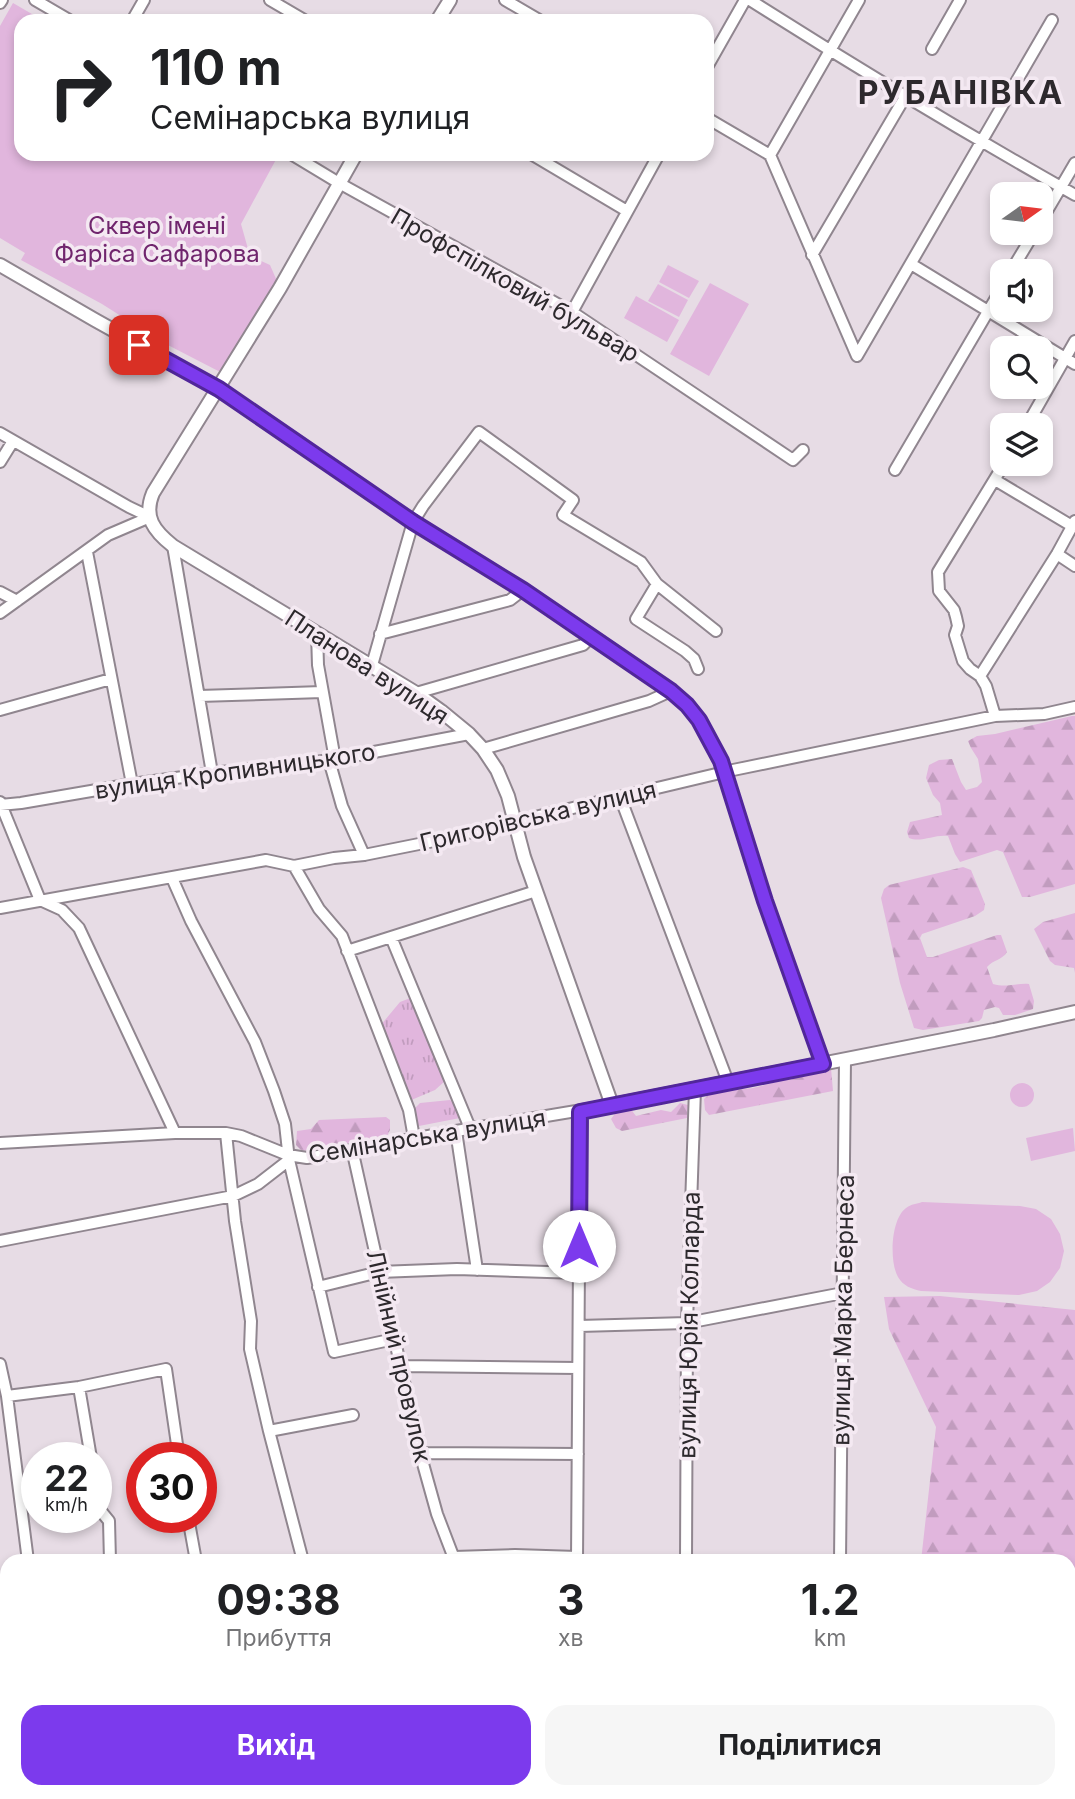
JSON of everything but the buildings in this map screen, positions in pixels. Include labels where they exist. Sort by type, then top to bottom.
[{"type":"main road","points":[[150,517],[149,503],[153,493],[280,288],[352,161]]},
{"type":"main road","points":[[0,265],[219,389],[413,522],[592,636],[687,705],[699,720],[725,772],[765,901],[823,1064]]},
{"type":"main road","name":"Планова вулиця","points":[[150,517],[156,530],[173,546],[416,693],[441,710],[483,748],[497,770],[508,796],[524,857],[612,1105]]},
{"type":"main road","name":"Семінарська вулиця","points":[[612,1105],[1075,1012]]},
{"type":"street","points":[[35,0],[59,14]]},
{"type":"street","points":[[270,0],[294,14]]},
{"type":"street","points":[[505,0],[529,14]]},
{"type":"street","points":[[714,56],[748,0],[981,143],[1075,195]]},
{"type":"street","points":[[770,155],[859,0]]},
{"type":"street","points":[[932,49],[960,0]]},
{"type":"street","points":[[714,122],[770,155],[857,356],[1052,20]]},
{"type":"street","points":[[812,255],[905,97]]},
{"type":"street","name":"Профспілковий бульвар","points":[[303,161],[572,312],[793,460],[803,450]]},
{"type":"street","points":[[543,161],[628,211]]},
{"type":"street","points":[[572,312],[655,161]]},
{"type":"street","points":[[1054,200],[1075,163]]},
{"type":"street","points":[[911,264],[1070,361]]},
{"type":"street","points":[[895,470],[990,308]]},
{"type":"street","points":[[1035,413],[1070,361],[1075,341]]},
{"type":"street","points":[[372,666],[413,522],[479,432],[573,500],[563,515],[641,562],[657,584],[716,631]]},
{"type":"street","name":"Планова вулиця","points":[[0,433],[129,508],[150,517]]},
{"type":"street","points":[[0,462],[13,441]]},
{"type":"street","points":[[995,716],[986,686],[980,676],[963,661],[955,635],[958,626],[956,617],[954,610],[939,591],[938,572],[997,476]]},
{"type":"street","points":[[980,676],[1074,524],[995,480]]},
{"type":"street","points":[[0,613],[108,535],[150,517]]},
{"type":"street","points":[[173,546],[212,773]]},
{"type":"street","points":[[87,552],[132,784]]},
{"type":"street","points":[[1057,554],[1075,566]]},
{"type":"street","points":[[657,584],[636,619],[685,651],[694,659],[698,669]]},
{"type":"street","points":[[380,634],[510,600],[523,590]]},
{"type":"street","points":[[0,592],[17,601]]},
{"type":"street","points":[[317,633],[321,692],[334,754],[331,767],[342,807],[364,856]]},
{"type":"street","points":[[416,693],[583,645],[592,636]]},
{"type":"street","points":[[0,710],[111,679]]},
{"type":"street","points":[[483,748],[649,701],[671,691]]},
{"type":"street","points":[[199,695],[321,692]]},
{"type":"street","name":"Григорівська вулиця","points":[[0,908],[266,860],[294,866],[334,858],[364,856],[725,772],[995,716],[1044,714],[1075,707]]},
{"type":"street","name":"вулиця Кропивницького","points":[[0,804],[212,773],[332,760],[469,734]]},
{"type":"street","points":[[620,797],[728,1082]]},
{"type":"street","points":[[0,804],[40,900],[62,910],[79,928],[175,1133]]},
{"type":"street","points":[[294,866],[319,909],[342,936],[410,1110],[414,1138]]},
{"type":"street","points":[[172,878],[191,921],[255,1042],[274,1091],[285,1124],[288,1157],[334,1352],[394,1339]]},
{"type":"street","points":[[346,951],[536,891]]},
{"type":"street","points":[[391,937],[470,1128]]},
{"type":"street","name":"вулиця Марка Бернеса","points":[[840,1554],[845,1059]]},
{"type":"street","name":"вулиця Юрія Колларда","points":[[686,1554],[687,1323],[695,1089]]},
{"type":"street","name":"Семінарська вулиця","points":[[0,1241],[233,1196],[258,1184],[288,1157],[307,1158],[612,1105]]},
{"type":"street","points":[[577,1554],[580,1112]]},
{"type":"street","points":[[456,1130],[477,1270]]},
{"type":"street","points":[[0,1143],[175,1133],[226,1133],[241,1136],[288,1157]]},
{"type":"street","points":[[226,1133],[235,1221],[251,1321],[250,1349],[301,1554]]},
{"type":"street","name":"Лінійний провулок","points":[[352,1149],[420,1453],[437,1514],[452,1554]]},
{"type":"street","points":[[318,1287],[379,1272],[477,1270],[579,1273]]},
{"type":"street","points":[[579,1326],[687,1323],[843,1293]]},
{"type":"street","points":[[0,1364],[27,1554]]},
{"type":"street","points":[[400,1366],[578,1368]]},
{"type":"street","points":[[6,1396],[79,1387],[166,1369],[177,1442]]},
{"type":"street","points":[[79,1387],[89,1442]]},
{"type":"street","points":[[269,1431],[353,1415]]},
{"type":"street","points":[[420,1453],[578,1454]]},
{"type":"street","points":[[109,1533],[110,1554]]},
{"type":"street","points":[[191,1533],[195,1554]]},
{"type":"green space","name":"Сквер імені Фаріса Сафарова","points":[[13,3],[32,14],[14,14],[14,161],[275,161],[241,224],[250,256],[270,265],[280,288],[226,375],[162,342],[102,304],[21,260],[25,253],[0,238],[0,26]]},
{"type":"green space","points":[[668,265],[699,281],[689,298],[659,282]]},
{"type":"green space","points":[[710,283],[749,304],[709,376],[670,354]]},
{"type":"green space","points":[[658,284],[688,300],[679,317],[648,301]]},
{"type":"green space","points":[[636,296],[679,320],[667,342],[624,318]]},
{"type":"green space","points":[[1075,716],[1075,884],[1022,897],[1003,852],[997,850],[960,862],[948,836],[918,840],[909,838],[907,832],[910,822],[942,815],[940,803],[933,795],[926,778],[929,765],[939,760],[952,759],[966,790],[977,787],[982,782],[978,759],[968,741],[977,736]]},
{"type":"green space","points":[[963,867],[971,870],[985,904],[984,910],[975,916],[922,934],[920,938],[927,957],[1001,935],[1007,952],[987,967],[993,984],[1029,984],[1034,1001],[1033,1009],[1015,1015],[1003,1015],[999,1008],[995,1007],[984,1010],[979,1021],[923,1030],[914,1028],[900,983],[881,898],[884,889],[889,885]]},
{"type":"green space","points":[[1075,913],[1075,973],[1074,968],[1055,965],[1050,961],[1034,929],[1043,922]]},
{"type":"green space","points":[[413,997],[445,1081],[435,1090],[409,1101],[380,1026],[400,1002]]},
{"type":"green space","points":[[831,1068],[833,1091],[709,1115],[705,1110],[704,1099],[710,1093],[753,1088]]},
{"type":"green space","points":[[1022,1083],[1030,1087],[1034,1095],[1030,1103],[1022,1107],[1014,1103],[1010,1095],[1014,1087]]},
{"type":"green space","points":[[450,1100],[457,1106],[460,1118],[419,1126],[414,1119],[413,1110],[420,1103]]},
{"type":"green space","points":[[680,1103],[688,1105],[687,1118],[622,1131],[616,1128],[611,1119],[617,1111],[630,1108],[636,1116],[661,1110],[671,1112]]},
{"type":"green space","points":[[386,1117],[390,1120],[390,1130],[386,1138],[302,1151],[296,1145],[297,1131],[311,1129],[319,1120]]},
{"type":"green space","points":[[1073,1128],[1075,1151],[1031,1161],[1026,1138]]},
{"type":"green space","points":[[922,1202],[1036,1209],[1051,1219],[1060,1234],[1064,1251],[1060,1268],[1050,1282],[1037,1291],[1019,1295],[921,1291],[908,1287],[900,1280],[895,1270],[893,1241],[901,1213],[906,1208]]},
{"type":"green space","points":[[940,1296],[1075,1310],[1075,1554],[922,1554],[936,1427],[889,1329],[884,1297]]},
{"type":"district","name":"РУБАНІВКА","points":[[961,92]]},
{"type":"route","points":[[139,345],[219,389],[413,522],[523,590],[671,691],[699,720],[713,745],[725,772],[765,901],[823,1064],[580,1112],[579,1246]]}]
